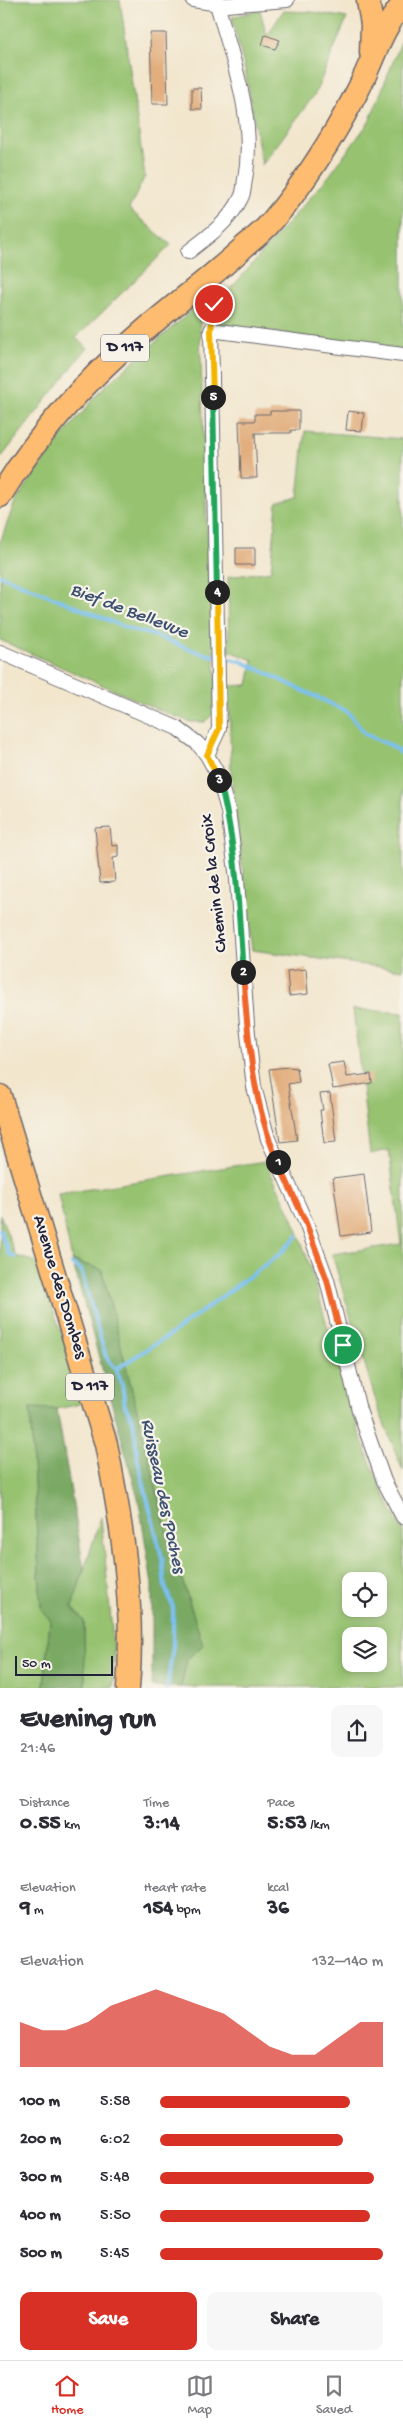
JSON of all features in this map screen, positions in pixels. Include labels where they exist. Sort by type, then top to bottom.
[{"type":"main road","points":[[368,0],[382,6],[394,6],[403,3]]},
{"type":"main road","name":"D 117","points":[[368,0],[372,24],[371,59]]},
{"type":"main road","name":"D 117","points":[[0,496],[40,436],[82,388],[137,336],[226,265],[272,221],[316,163],[358,89],[394,14],[403,3]]},
{"type":"main road","name":"Avenue des Dombes","points":[[0,1096],[106,1444],[116,1496],[127,1577],[130,1641],[128,1688]]},
{"type":"street","points":[[205,1],[226,5],[287,0]]},
{"type":"street","points":[[188,252],[221,226],[242,197],[249,157],[249,135],[245,109],[205,1]]},
{"type":"street","points":[[207,755],[219,729],[211,330],[403,355]]},
{"type":"street","name":"Chemin de la Croix","points":[[0,652],[177,728],[197,743],[207,755],[217,773],[228,810],[237,879],[247,1025],[254,1087],[268,1139],[306,1223],[327,1280],[359,1410],[384,1481],[403,1517]]},
{"type":"path","points":[[211,330],[214,304],[219,289]]},
{"type":"green space","points":[[0,0],[120,0],[145,176],[129,209],[171,245],[76,338],[87,348],[0,459]]},
{"type":"green space","points":[[260,10],[267,36],[283,11],[313,12],[347,18],[315,94],[262,165],[246,75],[232,17]]},
{"type":"green space","points":[[403,37],[403,350],[220,325],[228,292],[329,176],[369,122]]},
{"type":"green space","points":[[199,304],[208,563],[216,680],[214,713],[205,722],[190,722],[0,640],[0,542],[15,502],[59,440],[104,387]]},
{"type":"green space","points":[[305,431],[403,439],[403,970],[252,950],[231,773],[229,686],[248,685],[253,660],[229,651],[228,577],[271,571],[277,503],[298,497]]},
{"type":"green space","points":[[353,1009],[403,1013],[403,1471],[378,1408],[332,1254],[401,1244],[389,1150],[370,1154]]},
{"type":"green space","points":[[265,1161],[289,1210],[301,1240],[356,1424],[369,1460],[403,1530],[403,1687],[181,1687],[187,1659],[203,1645],[169,1539],[102,1270],[72,1260],[58,1194]]},
{"type":"green space","points":[[0,1214],[16,1256],[36,1262],[64,1340],[80,1404],[57,1409],[30,1408],[41,1609],[50,1620],[44,1687],[0,1687]]},
{"type":"green space","points":[[72,1260],[102,1270],[169,1539],[203,1645],[187,1659],[181,1687],[152,1687],[152,1585],[139,1502]]},
{"type":"green space","points":[[30,1408],[57,1409],[84,1569],[72,1607],[84,1621],[85,1687],[44,1687],[50,1620],[41,1609]]},
{"type":"green space","points":[[101,1517],[114,1651],[113,1687],[85,1687],[84,1622],[72,1607]]},
{"type":"building","points":[[150,33],[166,33],[168,104],[152,104]]},
{"type":"building","points":[[265,35],[280,40],[275,49],[262,45]]},
{"type":"building","points":[[192,88],[201,88],[202,109],[192,109]]},
{"type":"building","points":[[270,411],[299,411],[299,430],[291,430],[291,433],[255,433],[257,478],[241,478],[239,421],[255,421],[255,414],[270,414]]},
{"type":"building","points":[[348,411],[364,413],[362,431],[346,430]]},
{"type":"building","points":[[236,548],[255,548],[255,565],[236,565]]},
{"type":"building","points":[[110,827],[112,846],[118,845],[118,857],[113,858],[115,882],[100,883],[95,828]]},
{"type":"building","points":[[306,969],[308,994],[289,996],[287,971]]},
{"type":"building","points":[[344,1062],[347,1077],[371,1074],[372,1083],[333,1089],[328,1064]]},
{"type":"building","points":[[297,1068],[299,1082],[288,1084],[297,1140],[280,1142],[269,1069]]},
{"type":"building","points":[[330,1093],[336,1142],[324,1143],[320,1110],[323,1110],[320,1094]]},
{"type":"building","points":[[364,1174],[371,1232],[341,1236],[333,1178]]},
{"type":"waterway","name":"Bief de Bellevue","points":[[0,575],[134,631],[215,656]]},
{"type":"waterway","name":"Bief de Bellevue","points":[[222,658],[241,661],[348,712],[365,734],[392,746],[403,755]]},
{"type":"waterway","name":"Ruisseau des Poches","points":[[0,1230],[9,1254],[15,1257]]},
{"type":"waterway","points":[[116,1369],[171,1334],[280,1254],[297,1236]]},
{"type":"waterway","name":"Ruisseau des Poches","points":[[72,1264],[81,1270],[106,1357],[116,1369],[122,1383],[125,1406],[133,1420],[138,1461],[162,1558],[165,1587],[173,1607],[173,1646],[167,1688]]},
{"type":"route","points":[[214,304],[211,330],[219,729],[207,755],[217,773],[228,810],[237,879],[247,1025],[254,1087],[268,1139],[306,1223],[327,1280],[343,1345]]}]
